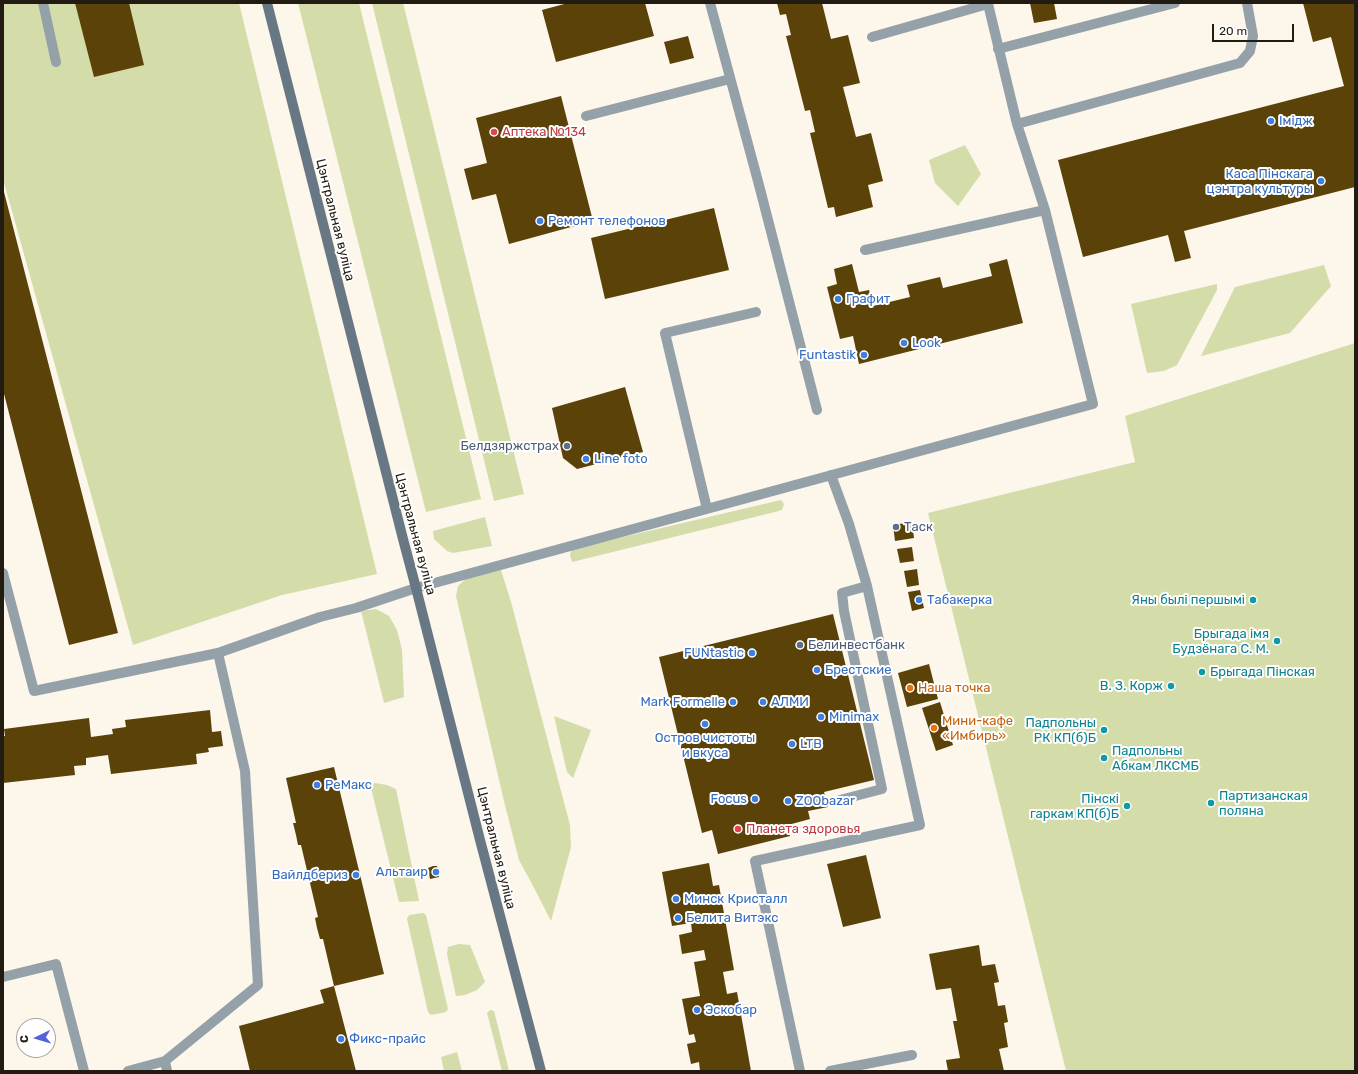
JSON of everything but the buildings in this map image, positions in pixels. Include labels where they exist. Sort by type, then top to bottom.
[{"type":"main road","name":"Цэнтральная вуліца","points":[[267,3],[403,539],[541,1071]]},
{"type":"lane","points":[[43,3],[56,62]]},
{"type":"lane","points":[[710,3],[759,185],[816,410]]},
{"type":"lane","points":[[998,49],[1175,3]]},
{"type":"lane","points":[[1017,124],[1240,63],[1250,51],[1253,36],[1247,3]]},
{"type":"lane","points":[[3,573],[34,691],[218,653],[320,617],[356,608],[416,588],[1093,404],[1045,210],[1017,124],[988,4],[872,37]]},
{"type":"lane","points":[[586,116],[730,78]]},
{"type":"lane","points":[[865,250],[1045,210]]},
{"type":"lane","points":[[707,509],[666,333],[756,312]]},
{"type":"lane","points":[[800,1071],[755,861],[920,826],[867,586],[849,524],[831,475]]},
{"type":"lane","points":[[840,800],[882,789],[844,611],[842,593],[867,586]]},
{"type":"lane","points":[[128,1071],[166,1066],[258,985],[245,771],[218,653]]},
{"type":"lane","points":[[3,977],[56,964],[84,1071]]},
{"type":"lane","points":[[830,1071],[912,1055]]},
{"type":"green space","points":[[3,3],[239,3],[377,574],[282,595],[133,645],[3,179]]},
{"type":"green space","points":[[298,3],[359,3],[481,499],[426,512]]},
{"type":"green space","points":[[372,3],[403,3],[524,494],[494,501]]},
{"type":"green space","points":[[965,145],[981,174],[958,206],[935,183],[929,160]]},
{"type":"green space","points":[[1324,265],[1331,286],[1290,333],[1201,356],[1235,287]]},
{"type":"green space","points":[[1217,284],[1217,290],[1177,365],[1164,371],[1147,373],[1131,304]]},
{"type":"green space","points":[[1355,343],[1355,1071],[1066,1071],[928,513],[1135,462],[1125,416]]},
{"type":"green space","points":[[781,500],[784,504],[782,510],[775,512],[572,562],[570,555],[572,549]]},
{"type":"green space","points":[[485,517],[492,546],[453,553],[447,551],[434,539],[433,531]]},
{"type":"green space","points":[[500,567],[511,602],[570,825],[571,847],[551,921],[519,860],[456,596],[458,586],[468,577]]},
{"type":"green space","points":[[376,609],[389,616],[397,630],[402,650],[404,697],[384,703],[361,611]]},
{"type":"green space","points":[[554,716],[591,730],[573,778],[567,772]]},
{"type":"green space","points":[[375,783],[387,785],[396,789],[419,901],[399,902],[370,784]]},
{"type":"green space","points":[[423,913],[426,915],[448,1009],[446,1012],[431,1015],[428,1012],[407,919],[409,915]]},
{"type":"green space","points":[[459,944],[470,945],[485,982],[477,990],[465,995],[456,996],[447,954],[448,947]]},
{"type":"green space","points":[[490,1010],[494,1011],[509,1071],[502,1071],[487,1013]]},
{"type":"green space","points":[[457,1052],[462,1071],[444,1071],[441,1057]]},
{"type":"place","name":"Імідж","points":[[1271,121]]},
{"type":"place","name":"Аптека №134","points":[[494,132]]},
{"type":"place","name":"Каса Пінскага цэнтра культуры","points":[[1321,181]]},
{"type":"place","name":"Ремонт телефонов","points":[[540,221]]},
{"type":"place","name":"Графит","points":[[838,299]]},
{"type":"place","name":"Look","points":[[904,343]]},
{"type":"place","name":"Funtastik","points":[[864,355]]},
{"type":"place","name":"Белдзяржстрах","points":[[567,446]]},
{"type":"place","name":"Line foto","points":[[586,459]]},
{"type":"place","name":"Таск","points":[[896,527]]},
{"type":"place","name":"Табакерка","points":[[919,600]]},
{"type":"place","name":"Яны былі першымі","points":[[1253,600]]},
{"type":"place","name":"Брыгада імя Будзёнага С. М.","points":[[1277,641]]},
{"type":"place","name":"Белинвестбанк","points":[[800,645]]},
{"type":"place","name":"FUNtastic","points":[[752,653]]},
{"type":"place","name":"Брестские","points":[[817,670]]},
{"type":"place","name":"Брыгада Пінская","points":[[1202,672]]},
{"type":"place","name":"В. З. Корж","points":[[1171,686]]},
{"type":"place","name":"Наша точка","points":[[910,688]]},
{"type":"place","name":"Mark Formelle","points":[[733,702]]},
{"type":"place","name":"АЛМИ","points":[[763,702]]},
{"type":"place","name":"Minimax","points":[[821,717]]},
{"type":"place","name":"Остров чистоты и вкуса","points":[[705,724]]},
{"type":"place","name":"Мини-кафе «Имбирь»","points":[[934,728]]},
{"type":"place","name":"Падпольны РК КП(б)Б","points":[[1104,730]]},
{"type":"place","name":"LTB","points":[[792,744]]},
{"type":"place","name":"Падпольны Абкам ЛКСМБ","points":[[1104,758]]},
{"type":"place","name":"РеМакс","points":[[317,785]]},
{"type":"place","name":"Focus","points":[[755,799]]},
{"type":"place","name":"ZOObazar","points":[[788,801]]},
{"type":"place","name":"Партизанская поляна","points":[[1211,803]]},
{"type":"place","name":"Пінскі гаркам КП(б)Б","points":[[1127,806]]},
{"type":"place","name":"Планета здоровья","points":[[738,829]]},
{"type":"place","name":"Альтаир","points":[[436,872]]},
{"type":"place","name":"Вайлдбериз","points":[[356,875]]},
{"type":"place","name":"Минск Кристалл","points":[[676,899]]},
{"type":"place","name":"Белита Витэкс","points":[[678,918]]},
{"type":"place","name":"Эскобар","points":[[697,1010]]},
{"type":"place","name":"Фикс-прайс","points":[[341,1039]]}]
